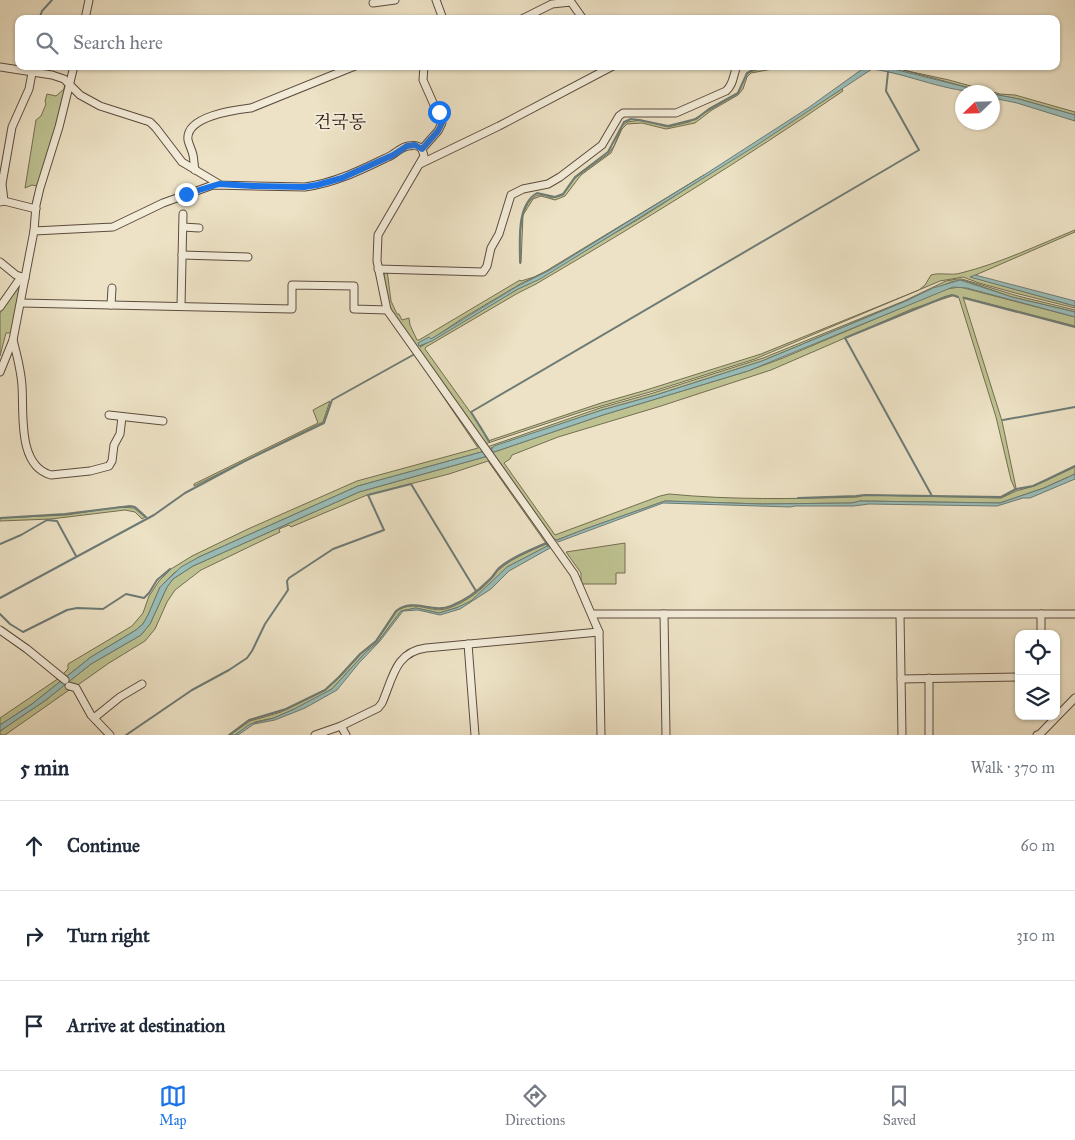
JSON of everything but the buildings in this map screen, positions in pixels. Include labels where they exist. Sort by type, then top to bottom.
[{"type":"street","points":[[86,15],[89,0]]},
{"type":"street","points":[[373,2],[395,0]]},
{"type":"street","points":[[436,0],[442,15]]},
{"type":"street","points":[[530,15],[552,4],[571,2],[580,15]]},
{"type":"street","points":[[0,67],[15,68]]},
{"type":"street","points":[[22,70],[52,75],[70,84],[80,95],[100,106],[150,122],[182,162],[219,184]]},
{"type":"street","points":[[0,372],[13,340],[23,277],[34,231],[40,188],[59,127],[73,70]]},
{"type":"street","points":[[194,170],[194,157],[188,140],[189,134],[198,121],[238,109],[252,108],[345,70]]},
{"type":"street","points":[[422,149],[438,131],[442,123],[423,80],[424,70]]},
{"type":"street","points":[[420,164],[499,126],[605,70]]},
{"type":"street","points":[[378,269],[482,272],[487,266],[491,248],[499,234],[511,195],[515,192],[548,184],[567,172],[602,145],[619,116],[623,114],[676,113],[726,91],[733,81],[736,70]]},
{"type":"street","points":[[32,73],[29,89],[12,127],[2,184],[2,202],[36,209]]},
{"type":"street","points":[[34,231],[113,227],[163,203],[219,184],[304,187],[317,185],[342,178],[393,155],[407,146],[415,145],[422,149],[424,156],[420,164],[378,235],[378,269],[387,310],[574,574],[599,632],[601,735]]},
{"type":"street","points":[[181,306],[183,214]]},
{"type":"street","points":[[183,227],[199,228]]},
{"type":"street","points":[[182,255],[248,257]]},
{"type":"street","points":[[0,262],[16,275],[23,277]]},
{"type":"street","points":[[0,307],[23,277]]},
{"type":"street","points":[[20,303],[292,309],[292,285],[354,286],[354,309],[387,310]]},
{"type":"street","points":[[111,305],[112,288]]},
{"type":"street","points":[[13,340],[20,369],[26,442],[34,464],[45,474],[90,472],[109,466],[112,461],[114,445],[120,434],[122,417]]},
{"type":"street","points":[[109,415],[163,421]]},
{"type":"street","points":[[592,614],[1075,614]]},
{"type":"street","points":[[664,614],[666,735]]},
{"type":"street","points":[[900,614],[902,735]]},
{"type":"street","points":[[1041,614],[1041,630]]},
{"type":"street","points":[[0,630],[76,688],[94,718],[110,735]]},
{"type":"street","points":[[315,735],[341,726],[378,708],[402,658],[408,653],[419,649],[599,632]]},
{"type":"street","points":[[468,644],[475,735]]},
{"type":"street","points":[[901,679],[1015,677]]},
{"type":"street","points":[[929,678],[930,734]]},
{"type":"street","points":[[94,718],[120,697],[142,684]]},
{"type":"street","points":[[1037,735],[1075,698]]},
{"type":"street","points":[[341,726],[346,735]]},
{"type":"green space","points":[[767,70],[751,73],[738,95],[712,110],[695,123],[666,129],[642,123],[627,124],[622,129],[611,153],[581,175],[565,196],[555,200],[541,196],[533,199],[524,214],[526,207],[531,200],[537,195],[552,198],[563,195],[575,178],[608,154],[614,146],[622,126],[627,122],[641,120],[668,127],[689,122],[737,94],[747,74],[750,72]]},
{"type":"green space","points":[[903,70],[967,85],[959,85]]},
{"type":"green space","points":[[65,82],[68,85],[34,204],[32,205],[37,186],[32,185],[25,188],[36,120],[41,116],[46,104],[47,94],[56,96],[64,89]]},
{"type":"green space","points":[[842,89],[843,91],[806,116],[691,190],[425,349],[481,427],[488,441],[601,403],[761,354],[910,294],[755,359],[584,411],[485,444],[392,311],[383,284],[384,274],[387,270],[391,301],[402,320],[409,318],[410,325],[417,340],[419,340],[520,280],[534,277],[546,271],[704,175],[548,271],[522,283],[463,318],[420,347],[642,217]]},
{"type":"green space","points":[[1000,94],[1015,95],[1075,112],[1075,115]]},
{"type":"green space","points":[[523,216],[521,263],[520,264],[520,236]]},
{"type":"green space","points":[[1075,230],[1075,232],[971,277],[1075,306],[1075,308],[979,283],[963,277],[940,281],[919,290],[925,285],[931,275],[957,274],[976,269]]},
{"type":"green space","points":[[962,279],[1018,296],[1075,310],[1075,312],[1012,297],[966,281],[951,282],[762,361],[602,410],[491,448],[494,452],[603,415],[748,371],[946,289],[960,287],[1075,317],[1075,326],[963,297],[1002,421],[1015,489],[1011,480],[996,417],[959,298],[955,295],[912,309],[771,370],[558,437],[512,455],[504,463],[555,535],[669,494],[763,498],[857,497],[865,495],[1001,498],[1034,486],[1075,467],[1075,474],[1044,488],[1000,503],[860,501],[852,503],[762,504],[665,501],[557,540],[554,539],[487,447],[600,408],[763,358],[904,301],[946,281]]},
{"type":"green space","points":[[22,281],[12,333],[6,333],[0,356],[0,313]]},
{"type":"green space","points":[[413,352],[485,451],[358,486],[199,557],[174,573],[160,587],[143,624],[136,630],[91,657],[32,704],[0,725],[0,718],[59,678],[68,669],[68,664],[132,626],[143,613],[149,596],[159,581],[171,569],[192,556],[357,481],[478,448]]},
{"type":"green space","points":[[330,401],[323,422],[194,486],[194,484],[318,423],[313,410]]},
{"type":"green space","points":[[488,456],[551,544],[549,546],[488,461],[449,474],[367,495],[291,527],[289,525],[279,529],[280,532],[201,570],[175,590],[167,602],[155,629],[145,641],[75,687],[67,683],[91,664],[141,635],[150,624],[167,587],[173,579],[193,566],[359,492]]},
{"type":"green space","points":[[119,507],[134,508],[145,517],[142,519],[135,512],[125,510],[51,519],[0,521],[0,518],[66,515]]},
{"type":"green space","points":[[625,543],[625,573],[616,573],[616,584],[581,584],[581,573],[566,552]]},
{"type":"green space","points":[[546,544],[548,546],[507,567],[492,583],[471,601],[462,606],[439,613],[416,608],[401,611],[377,643],[366,652],[332,689],[308,703],[274,718],[255,722],[235,735],[230,735],[250,721],[281,712],[325,690],[361,654],[376,642],[397,611],[411,606],[436,610],[449,608],[468,599],[479,591],[506,564]]},
{"type":"green space","points":[[65,684],[72,688],[5,735],[0,735],[0,731],[46,700]]},
{"type":"water","points":[[861,70],[870,70],[757,145],[540,279],[518,289],[432,341],[419,346],[418,343],[429,337],[431,339],[516,287],[548,271],[704,175],[808,108]]},
{"type":"water","points":[[879,70],[898,70],[957,85],[955,85],[955,89]]},
{"type":"water","points":[[1000,95],[1075,115],[1075,121],[1000,99]]},
{"type":"water","points":[[975,275],[1075,301],[1075,306],[970,277]]},
{"type":"water","points":[[960,280],[1012,297],[1075,312],[1075,317],[967,288],[953,287],[748,371],[603,415],[494,452],[491,450],[494,446],[602,410],[762,361],[933,288]]},
{"type":"water","points":[[485,451],[488,456],[359,492],[193,566],[173,579],[167,587],[150,624],[141,635],[91,664],[46,700],[0,731],[0,725],[32,704],[91,657],[143,624],[160,587],[181,567],[199,557],[358,486]]},
{"type":"water","points":[[1075,474],[1075,479],[1030,498],[1023,498],[997,506],[869,504],[790,507],[663,503],[558,542],[557,540],[665,501],[762,504],[852,503],[860,501],[1000,503],[1044,488]]},
{"type":"water","points":[[551,544],[550,548],[509,571],[491,589],[460,609],[440,615],[418,610],[403,611],[380,641],[337,690],[305,708],[275,720],[254,724],[238,735],[235,735],[250,724],[274,718],[332,689],[366,652],[377,643],[401,611],[416,608],[439,613],[456,608],[471,601],[507,567]]},
{"type":"waterway","points":[[40,15],[52,0]]},
{"type":"waterway","points":[[520,262],[522,215],[525,206],[537,193],[555,197],[563,194],[575,177],[608,152],[624,122],[631,119],[668,126],[696,119],[709,109],[738,93],[747,73],[752,70]]},
{"type":"waterway","points":[[489,441],[471,412],[919,150],[886,91],[888,72]]},
{"type":"waterway","points":[[932,496],[845,338],[945,297],[952,295],[958,297]]},
{"type":"waterway","points":[[964,298],[1075,327]]},
{"type":"waterway","points":[[0,598],[154,515],[185,493],[243,462],[324,423],[332,400],[413,355]]},
{"type":"waterway","points":[[1003,420],[1075,407]]},
{"type":"waterway","points":[[798,498],[865,495],[1001,497],[1016,489],[1033,486],[1075,466]]},
{"type":"waterway","points":[[126,735],[192,690],[247,658],[265,624],[288,590],[287,581],[289,578],[333,549],[384,530],[368,495],[411,484],[476,591]]},
{"type":"waterway","points":[[0,518],[65,514],[130,506],[135,507],[146,517]]},
{"type":"waterway","points":[[0,544],[21,535],[47,520],[57,521],[76,556]]},
{"type":"waterway","points":[[229,735],[249,720],[286,709],[325,690],[360,654],[376,641],[396,611],[410,605],[437,608],[451,606],[476,591],[509,560],[546,543],[548,546]]},
{"type":"waterway","points":[[0,614],[10,624],[23,632],[67,610],[77,608],[103,609],[126,594],[144,598],[157,580],[170,569]]},
{"type":"district","name":"건국동","points":[[340,122]]},
{"type":"route","points":[[186,194],[219,184],[304,187],[342,178],[393,155],[403,147],[415,145],[422,149],[438,131],[442,123],[439,112]]}]
